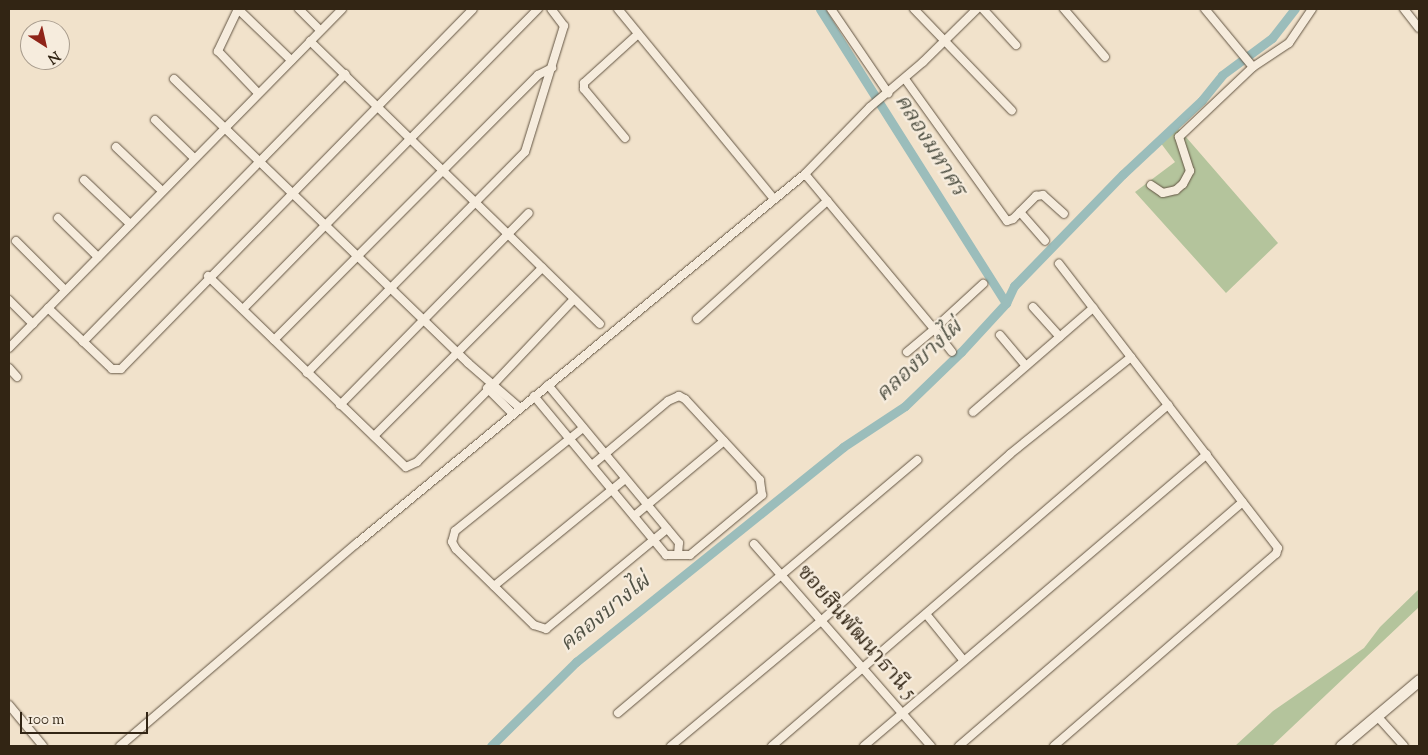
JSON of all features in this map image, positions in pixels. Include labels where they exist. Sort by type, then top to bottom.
[{"type":"street","points":[[258,93],[218,51],[238,9],[291,60]]},
{"type":"street","points":[[299,9],[320,30]]},
{"type":"street","points":[[9,348],[342,9]]},
{"type":"street","points":[[48,308],[112,369],[121,369],[208,276],[380,107],[473,9]]},
{"type":"street","points":[[243,309],[538,9]]},
{"type":"street","points":[[307,373],[392,289],[525,152],[564,26],[551,9]]},
{"type":"street","points":[[618,9],[774,199]]},
{"type":"street","points":[[831,9],[884,96]]},
{"type":"street","points":[[914,9],[1012,111]]},
{"type":"street","points":[[120,746],[534,396],[805,174],[870,107],[905,78],[976,9]]},
{"type":"street","points":[[984,9],[1016,45]]},
{"type":"street","points":[[1064,9],[1105,57]]},
{"type":"street","points":[[1205,9],[1252,65]]},
{"type":"street","points":[[1151,185],[1163,193],[1183,184],[1190,171],[1179,137],[1252,65],[1289,43],[1312,9]]},
{"type":"street","points":[[1404,9],[1419,28]]},
{"type":"street","points":[[625,138],[584,89],[584,83],[638,34]]},
{"type":"street","points":[[310,42],[380,107],[474,203],[600,324]]},
{"type":"street","points":[[274,340],[444,172],[538,75],[552,68]]},
{"type":"street","points":[[83,342],[345,74]]},
{"type":"street","points":[[905,78],[1008,221],[1031,200],[1043,196],[1064,214]]},
{"type":"street","points":[[174,79],[294,192],[458,352],[513,414]]},
{"type":"street","points":[[155,120],[194,158]]},
{"type":"street","points":[[116,147],[162,191]]},
{"type":"street","points":[[805,174],[952,352]]},
{"type":"street","points":[[84,180],[130,224]]},
{"type":"street","points":[[697,320],[827,201]]},
{"type":"street","points":[[1020,212],[1045,240]]},
{"type":"street","points":[[340,405],[528,213]]},
{"type":"street","points":[[58,218],[98,257]]},
{"type":"street","points":[[16,241],[65,290]]},
{"type":"street","points":[[1054,746],[1276,554],[1278,548],[1059,264]]},
{"type":"street","points":[[374,436],[542,268]]},
{"type":"street","points":[[208,276],[340,405],[409,467],[491,387],[574,299]]},
{"type":"street","points":[[907,352],[983,284]]},
{"type":"street","points":[[9,300],[33,324]]},
{"type":"street","points":[[1033,307],[1060,337]]},
{"type":"street","points":[[973,412],[1093,308]]},
{"type":"street","points":[[1000,335],[1026,366]]},
{"type":"street","points":[[671,746],[822,620],[1010,454],[1131,357]]},
{"type":"street","points":[[9,368],[17,377]]},
{"type":"street","points":[[548,385],[679,544],[678,555]]},
{"type":"street","points":[[491,387],[520,408]]},
{"type":"street","points":[[534,396],[666,555],[690,555],[762,495],[760,480],[685,399],[679,396],[668,400],[592,465]]},
{"type":"street","points":[[772,746],[1168,405]]},
{"type":"street","points":[[584,428],[452,537],[456,548],[534,624],[546,629],[667,529]]},
{"type":"street","points":[[634,516],[724,441]]},
{"type":"street","points":[[864,746],[1207,454]]},
{"type":"street","points":[[618,713],[917,460]]},
{"type":"street","points":[[494,586],[625,479]]},
{"type":"street","points":[[959,746],[1243,502]]},
{"type":"street","name":"ซอยสินพัฒนาธานี 5","points":[[754,544],[864,667],[931,746]]},
{"type":"street","points":[[926,614],[964,661]]},
{"type":"street","points":[[1341,746],[1419,680]]},
{"type":"street","points":[[9,705],[43,746]]},
{"type":"street","points":[[1377,716],[1404,746]]},
{"type":"green space","points":[[1179,129],[1278,243],[1226,293],[1135,192],[1175,162],[1160,142]]},
{"type":"green space","points":[[1419,589],[1419,607],[1272,746],[1235,746],[1273,711],[1364,648],[1380,627]]},
{"type":"waterway","name":"คลองมหาศร","points":[[820,9],[1006,303]]},
{"type":"waterway","name":"คลองบางไผ่","points":[[491,746],[576,662],[843,447],[905,406],[961,352],[1006,303],[1014,286],[1123,174],[1202,100],[1222,75],[1272,38],[1295,9]]}]
